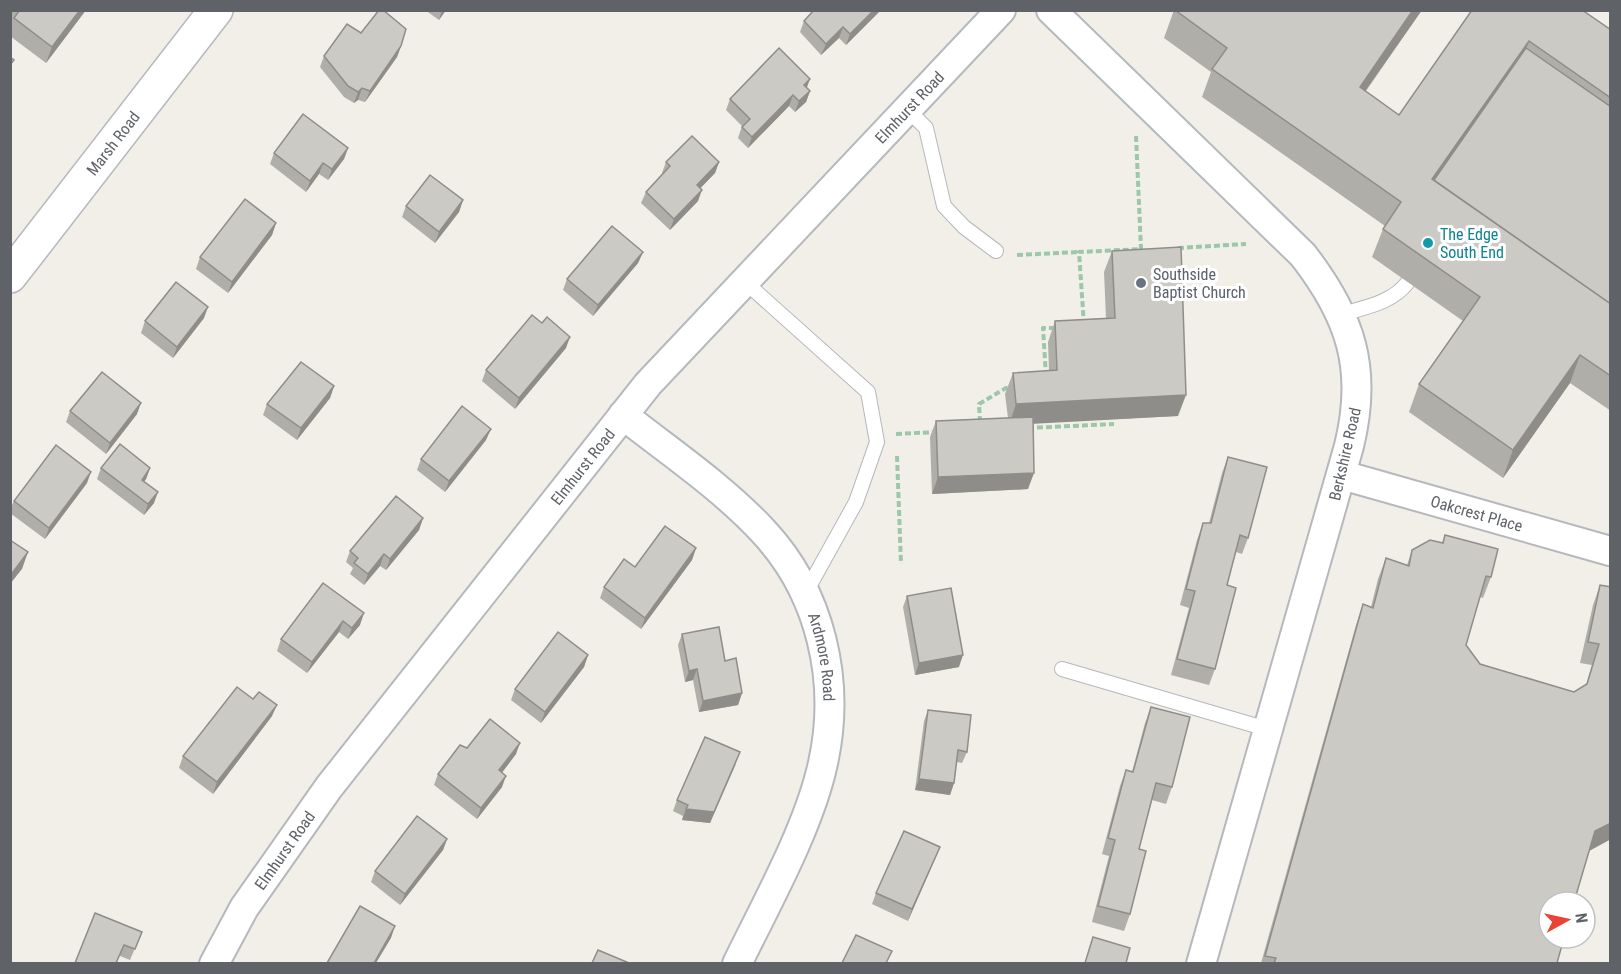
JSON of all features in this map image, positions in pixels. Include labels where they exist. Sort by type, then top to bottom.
[{"type":"street","name":"Marsh Road","points":[[10,276],[216,10]]},
{"type":"street","name":"Elmhurst Road","points":[[214,963],[244,908],[329,787],[623,414],[744,281],[1001,10]]},
{"type":"street","name":"Berkshire Road","points":[[1051,10],[1303,255],[1323,282],[1341,314],[1357,367],[1359,384],[1356,417],[1342,475],[1201,963]]},
{"type":"street","name":"Ardmore Road","points":[[623,414],[713,486],[763,531],[806,592],[816,618],[827,666],[829,715],[823,764],[816,788],[786,861],[737,963]]},
{"type":"street","name":"Oakcrest Place","points":[[1342,475],[1611,551]]},
{"type":"lane","points":[[907,109],[926,128],[944,206],[964,227],[996,251]]},
{"type":"lane","points":[[744,281],[868,392],[877,442],[856,502],[806,592]]},
{"type":"lane","points":[[1341,314],[1387,300],[1400,292],[1408,282]]},
{"type":"lane","points":[[1062,669],[1267,729]]},
{"type":"path","points":[[1136,136],[1142,260]]},
{"type":"path","points":[[1176,248],[1246,244]]},
{"type":"path","points":[[1038,254],[1153,249]]},
{"type":"path","points":[[1074,327],[1084,326],[1079,252]]},
{"type":"path","points":[[1046,385],[1043,328],[1064,327]]},
{"type":"path","points":[[981,429],[979,404],[1006,388],[1014,387]]},
{"type":"path","points":[[1022,428],[1114,424]]},
{"type":"path","points":[[901,564],[896,434],[942,432]]},
{"type":"building","points":[[18,10],[80,10],[52,47],[14,18]]},
{"type":"building","points":[[379,10],[383,10],[406,29],[401,46],[370,91],[362,88],[358,92],[348,86],[324,56],[347,24],[361,33]]},
{"type":"building","points":[[814,10],[874,10],[850,34],[843,27],[826,44],[804,21]]},
{"type":"building","name":"The Edge South End","points":[[1175,10],[1413,10],[1360,87],[1399,115],[1472,10],[1582,10],[1611,30],[1611,98],[1529,41],[1432,179],[1611,304],[1611,376],[1580,355],[1513,450],[1419,384],[1480,297],[1383,229],[1401,202],[1212,69],[1227,48]]},
{"type":"building","points":[[779,48],[810,79],[804,85],[810,91],[799,101],[793,95],[752,137],[742,127],[750,119],[730,99]]},
{"type":"building","points":[[1526,48],[1611,107],[1611,304],[1434,180]]},
{"type":"building","points":[[303,114],[348,148],[332,169],[323,163],[310,181],[274,153]]},
{"type":"building","points":[[692,136],[719,162],[697,185],[702,190],[674,219],[646,192],[670,166],[666,162]]},
{"type":"building","points":[[430,175],[463,200],[439,232],[406,206]]},
{"type":"building","points":[[245,199],[276,223],[232,282],[200,257]]},
{"type":"building","points":[[612,226],[643,252],[598,305],[567,279]]},
{"type":"building","points":[[1181,247],[1186,395],[1016,404],[1013,373],[1057,370],[1055,321],[1115,318],[1112,251]]},
{"type":"building","points":[[176,282],[208,307],[177,347],[145,321]]},
{"type":"building","points":[[532,315],[542,323],[547,317],[570,337],[519,398],[486,370]]},
{"type":"building","points":[[301,362],[334,386],[301,428],[267,404]]},
{"type":"building","points":[[102,372],[141,403],[110,443],[70,411]]},
{"type":"building","points":[[462,406],[491,429],[449,481],[421,459]]},
{"type":"building","points":[[1033,417],[1034,473],[938,477],[936,421]]},
{"type":"building","points":[[120,444],[150,468],[142,480],[158,492],[148,504],[101,468]]},
{"type":"building","points":[[56,445],[91,472],[49,528],[14,501]]},
{"type":"building","points":[[1228,457],[1267,467],[1248,538],[1240,535],[1227,585],[1236,588],[1215,669],[1177,659],[1195,591],[1186,589],[1203,523],[1211,523]]},
{"type":"building","points":[[396,496],[423,518],[390,559],[384,554],[368,574],[354,563],[358,558],[350,551]]},
{"type":"building","points":[[665,526],[696,548],[645,618],[604,587],[624,559],[635,567]]},
{"type":"building","points":[[1445,535],[1498,549],[1491,577],[1486,576],[1466,645],[1480,664],[1574,692],[1587,684],[1599,644],[1588,642],[1600,585],[1611,587],[1611,823],[1595,831],[1578,890],[1537,890],[1537,950],[1561,950],[1557,963],[1274,963],[1276,958],[1265,956],[1363,604],[1373,608],[1386,558],[1409,566],[1412,550],[1430,540],[1443,543]]},
{"type":"building","points":[[10,540],[28,552],[10,576]]},
{"type":"building","points":[[323,583],[364,613],[352,628],[343,621],[312,662],[281,639]]},
{"type":"building","points":[[951,588],[963,655],[919,663],[907,596]]},
{"type":"building","points":[[719,627],[725,661],[736,658],[742,693],[703,701],[697,669],[689,671],[682,634]]},
{"type":"building","points":[[558,632],[588,655],[545,712],[515,689]]},
{"type":"building","points":[[237,687],[253,699],[259,692],[277,705],[217,782],[183,756]]},
{"type":"building","points":[[1151,707],[1190,717],[1172,787],[1156,783],[1139,849],[1146,851],[1130,914],[1098,906],[1115,840],[1108,838],[1126,770],[1133,772]]},
{"type":"building","points":[[928,710],[971,715],[967,752],[958,750],[954,783],[919,779]]},
{"type":"building","points":[[490,719],[520,743],[499,770],[506,776],[481,808],[438,774],[460,745],[467,748]]},
{"type":"building","points":[[705,737],[740,752],[714,812],[686,809],[688,805],[677,800]]},
{"type":"building","points":[[417,816],[447,839],[405,894],[375,871]]},
{"type":"building","points":[[904,831],[940,847],[912,909],[876,893]]},
{"type":"building","points":[[360,906],[395,926],[374,963],[327,963]]},
{"type":"building","points":[[95,913],[142,932],[135,949],[124,945],[116,963],[75,963]]},
{"type":"building","points":[[856,935],[892,951],[886,963],[842,963]]},
{"type":"building","points":[[1093,937],[1130,948],[1126,963],[1085,963]]},
{"type":"building","points":[[598,950],[629,963],[592,963]]},
{"type":"place","name":"The Edge South End","points":[[1428,243]]},
{"type":"place","name":"Southside Baptist Church","points":[[1141,283]]}]
